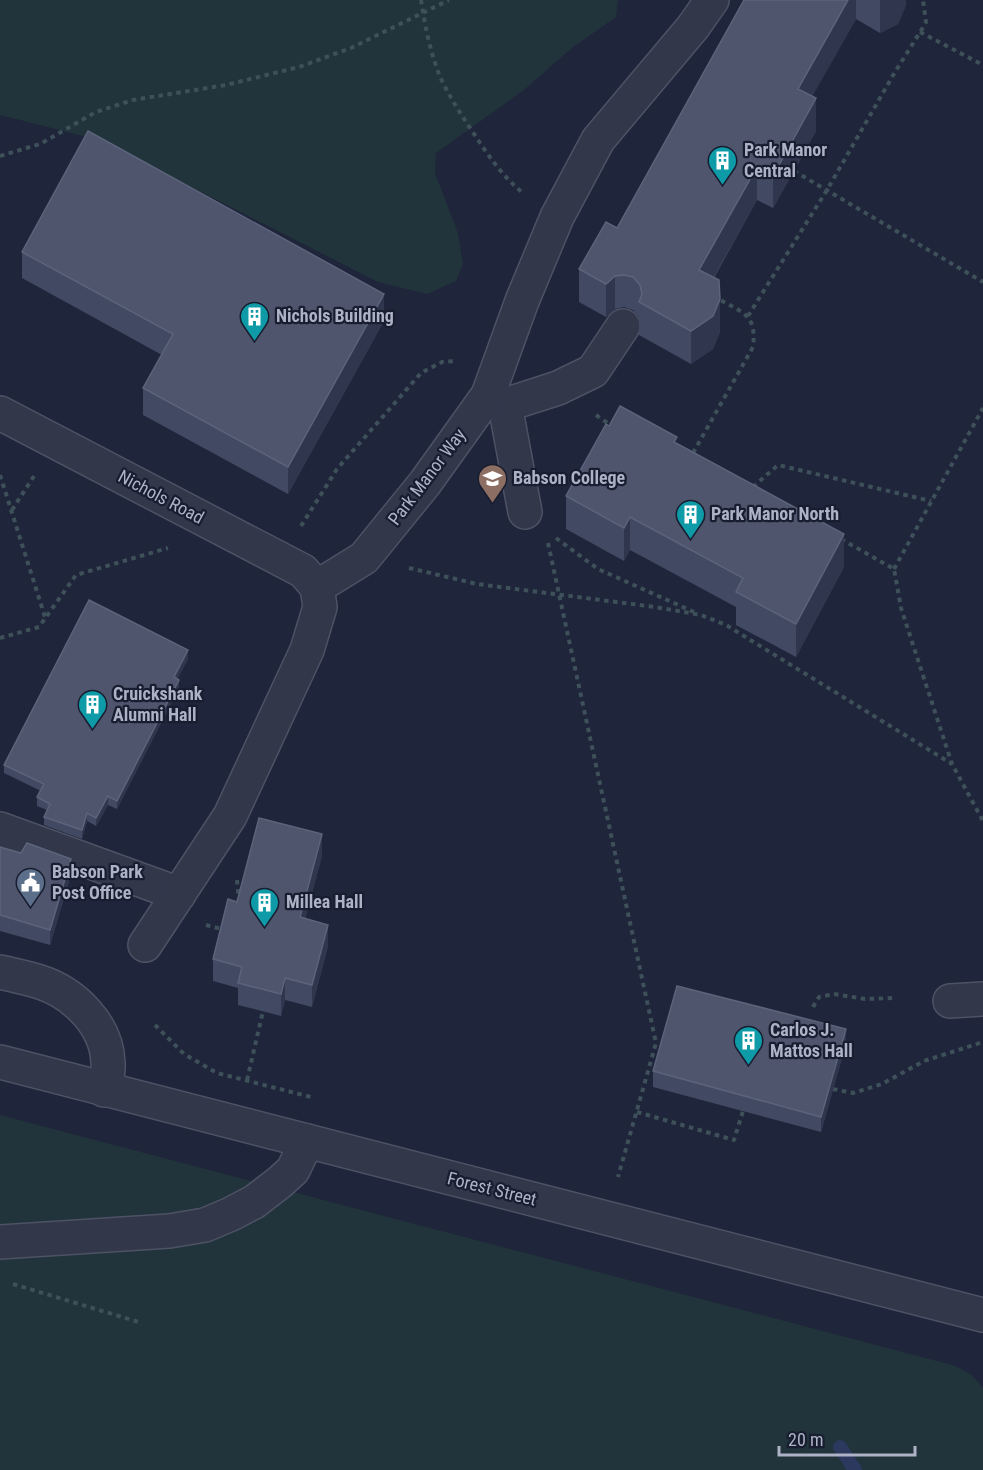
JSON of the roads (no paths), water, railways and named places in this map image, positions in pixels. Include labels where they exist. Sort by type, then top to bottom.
[{"type":"street","name":"Park Manor Way","points":[[317,587],[364,558],[497,389],[522,301],[557,218],[598,140],[693,27],[712,0]]},
{"type":"street","points":[[535,521],[497,389],[558,388],[593,371],[623,326]]},
{"type":"street","name":"Nichols Road","points":[[0,412],[303,571],[317,587]]},
{"type":"street","points":[[145,945],[230,816],[307,650],[320,607],[317,587]]},
{"type":"street","points":[[0,829],[179,894]]},
{"type":"street","points":[[0,972],[56,989],[69,997],[92,1019],[106,1048],[108,1069],[104,1090]]},
{"type":"street","points":[[950,1001],[983,999]]},
{"type":"street","name":"Forest Street","points":[[0,1062],[983,1315]]},
{"type":"street","points":[[0,1242],[169,1231],[205,1225],[254,1202],[280,1182],[293,1170],[308,1141]]},
{"type":"waterway","points":[[840,1447],[855,1470]]},
{"type":"place","name":"Park Manor Central","points":[[723,186]]},
{"type":"place","name":"Nichols Building","points":[[255,342]]},
{"type":"place","name":"Babson College","points":[[492,504]]},
{"type":"place","name":"Park Manor North","points":[[690,540]]},
{"type":"place","name":"Cruickshank Alumni Hall","points":[[92,730]]},
{"type":"place","name":"Babson Park Post Office","points":[[31,908]]},
{"type":"place","name":"Millea Hall","points":[[265,928]]},
{"type":"place","name":"Carlos J. Mattos Hall","points":[[749,1066]]}]
